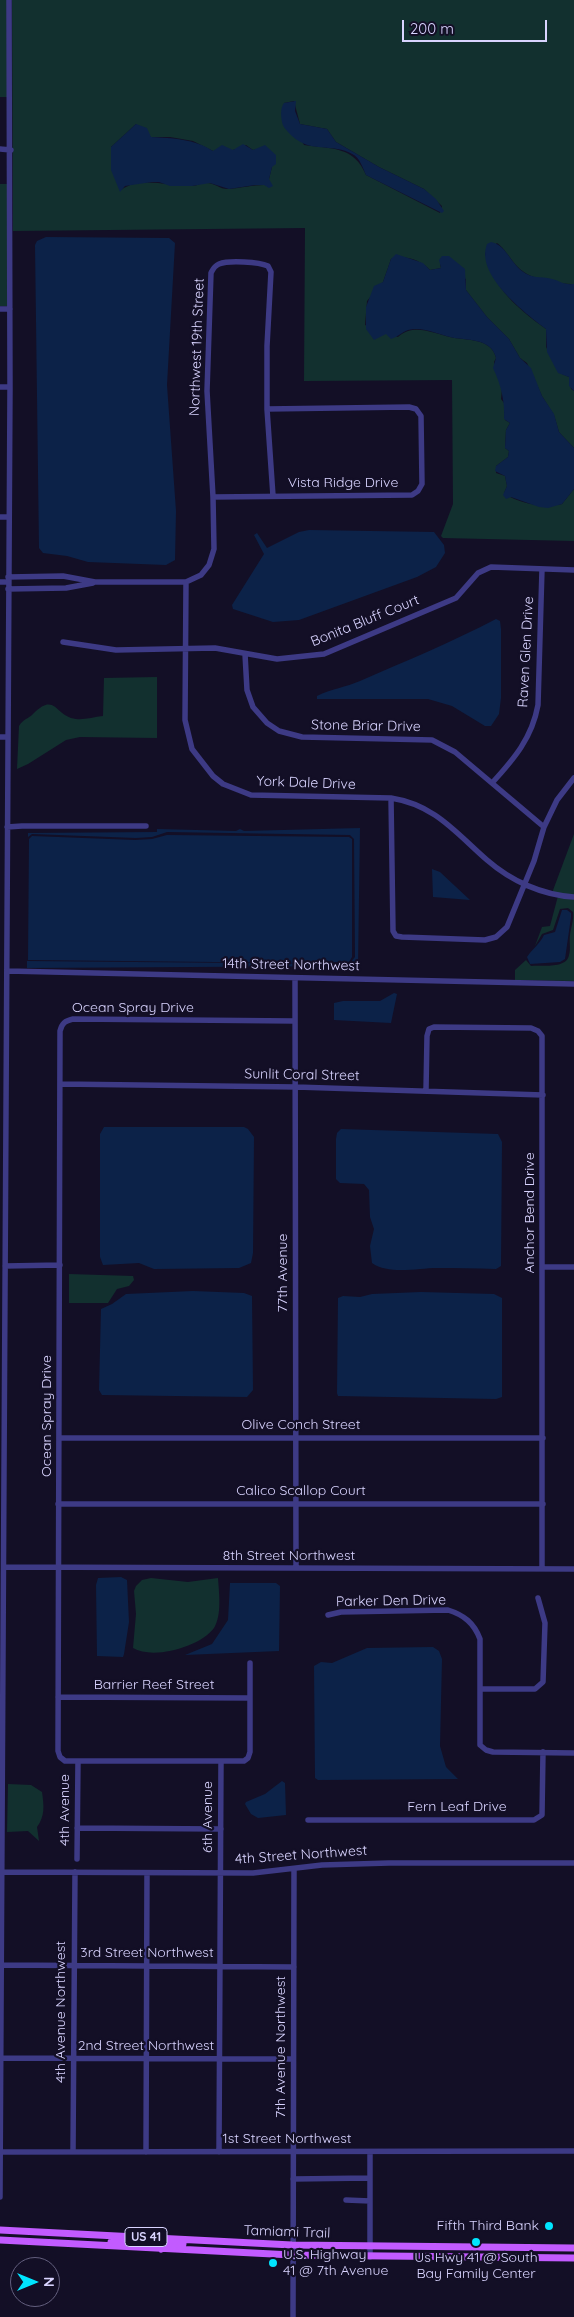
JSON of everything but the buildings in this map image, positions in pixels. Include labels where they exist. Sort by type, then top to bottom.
[{"type":"main road","name":"Tamiami Trail","points":[[0,2230],[292,2245],[574,2248]]},
{"type":"main road","points":[[94,2245],[114,2241],[131,2242],[140,2237]]},
{"type":"main road","name":"Tamiami Trail","points":[[0,2240],[292,2255],[572,2257]]},
{"type":"main road","points":[[161,2248],[170,2244],[192,2244],[210,2241]]},
{"type":"street","points":[[0,2197],[5,1266],[3,1227],[3,1040],[6,971],[3,879],[7,827],[10,387],[9,0]]},
{"type":"street","points":[[0,150],[10,150]]},
{"type":"street","name":"Northwest 19th Street","points":[[186,582],[201,575],[209,566],[212,558],[213,497],[207,424],[208,330],[211,273],[214,267],[220,263],[261,263],[268,266],[271,272],[267,346],[267,409],[273,496]]},
{"type":"street","points":[[0,309],[10,309]]},
{"type":"street","points":[[0,387],[10,387]]},
{"type":"street","name":"Vista Ridge Drive","points":[[213,497],[412,495],[418,491],[422,484],[421,416],[416,409],[267,409]]},
{"type":"street","points":[[0,468],[9,468]]},
{"type":"street","points":[[0,517],[9,517]]},
{"type":"street","points":[[0,546],[9,546]]},
{"type":"street","name":"Bonita Bluff Court","points":[[63,642],[116,650],[215,648],[277,659],[324,654],[456,598],[478,573],[491,567],[574,570]]},
{"type":"street","name":"Raven Glen Drive","points":[[492,783],[524,745],[535,721],[538,705],[542,569]]},
{"type":"street","points":[[8,583],[63,576],[95,582],[186,582]]},
{"type":"street","points":[[0,582],[66,588],[95,582]]},
{"type":"street","name":"York Dale Drive","points":[[186,582],[185,720],[187,733],[192,749],[205,767],[223,784],[251,795],[265,797],[391,798],[408,801],[435,814],[488,861],[524,884],[541,891],[574,897]]},
{"type":"street","points":[[0,646],[8,647]]},
{"type":"street","name":"Stone Briar Drive","points":[[245,654],[247,690],[253,707],[267,723],[280,731],[302,737],[432,740],[446,746],[544,826]]},
{"type":"street","points":[[0,737],[8,737]]},
{"type":"street","points":[[391,798],[392,921],[393,931],[396,936],[485,940],[496,936],[507,927],[534,861],[544,826],[557,800],[574,778]]},
{"type":"street","points":[[7,827],[146,826]]},
{"type":"street","name":"14th Street Northwest","points":[[6,971],[574,984]]},
{"type":"street","name":"77th Avenue","points":[[295,978],[296,1568]]},
{"type":"street","name":"Ocean Spray Drive","points":[[250,1663],[250,1755],[242,1761],[65,1761],[60,1757],[58,1751],[58,1504],[60,1031],[62,1025],[67,1020],[295,1021]]},
{"type":"street","name":"Anchor Bend Drive","points":[[426,1090],[428,1036],[430,1030],[439,1026],[532,1028],[542,1036],[542,1569]]},
{"type":"street","name":"Sunlit Coral Street","points":[[60,1084],[296,1087],[543,1095]]},
{"type":"street","points":[[5,1266],[60,1266]]},
{"type":"street","points":[[542,1267],[574,1267]]},
{"type":"street","name":"Olive Conch Street","points":[[59,1438],[542,1438]]},
{"type":"street","name":"Calico Scallop Court","points":[[58,1504],[543,1504]]},
{"type":"street","name":"8th Street Northwest","points":[[4,1567],[574,1569]]},
{"type":"street","points":[[480,1689],[535,1689],[543,1682],[545,1623],[538,1598]]},
{"type":"street","name":"Parker Den Drive","points":[[328,1615],[341,1612],[419,1610],[448,1610],[458,1613],[472,1624],[480,1639],[480,1745],[486,1750],[493,1752],[574,1753]]},
{"type":"street","name":"Barrier Reef Street","points":[[58,1697],[250,1698]]},
{"type":"street","name":"Fern Leaf Drive","points":[[308,1820],[534,1820],[542,1815],[543,1752]]},
{"type":"street","name":"4th Avenue","points":[[77,1859],[78,1761]]},
{"type":"street","name":"6th Avenue","points":[[219,2152],[221,1762]]},
{"type":"street","points":[[77,1828],[221,1829]]},
{"type":"street","name":"4th Street Northwest","points":[[1,1872],[263,1872],[294,1870],[322,1865],[389,1863],[574,1863]]},
{"type":"street","name":"7th Avenue Northwest","points":[[293,2317],[294,1870]]},
{"type":"street","name":"4th Avenue Northwest","points":[[73,2152],[75,1872]]},
{"type":"street","points":[[146,2152],[147,1873]]},
{"type":"street","name":"3rd Street Northwest","points":[[1,1965],[294,1967]]},
{"type":"street","name":"2nd Street Northwest","points":[[1,2058],[293,2059]]},
{"type":"street","name":"1st Street Northwest","points":[[0,2152],[574,2151]]},
{"type":"street","points":[[370,2152],[370,2257]]},
{"type":"street","points":[[293,2179],[370,2178]]},
{"type":"street","points":[[346,2200],[370,2200]]},
{"type":"green space","points":[[0,0],[7,0],[7,97],[0,97]]},
{"type":"green space","points":[[12,0],[574,0],[574,284],[550,282],[527,274],[515,264],[505,250],[497,243],[485,253],[500,287],[516,305],[546,329],[546,347],[562,374],[569,377],[571,389],[574,391],[574,448],[559,432],[554,415],[542,396],[527,363],[520,358],[509,339],[487,317],[466,290],[466,279],[440,264],[441,268],[430,270],[422,263],[412,259],[401,257],[391,259],[383,282],[367,301],[365,325],[398,337],[410,331],[423,330],[477,341],[489,346],[496,358],[494,362],[502,389],[501,399],[504,403],[505,420],[510,423],[506,430],[505,448],[509,451],[508,457],[496,466],[496,473],[505,476],[507,486],[504,493],[524,502],[539,505],[555,505],[562,504],[574,489],[574,541],[443,538],[441,536],[453,504],[452,380],[304,381],[305,228],[13,231]],"holes":[[[294,101],[300,124],[327,129],[336,142],[379,167],[424,189],[442,206],[440,213],[366,175],[361,166],[348,154],[333,149],[304,145],[284,103]],[[136,124],[151,137],[170,137],[193,141],[213,151],[233,150],[246,145],[253,150],[259,149],[272,167],[269,179],[264,185],[229,189],[205,183],[183,186],[146,182],[137,183],[121,190],[111,147]]]},
{"type":"green space","points":[[0,184],[8,184],[8,306],[0,306]]},
{"type":"green space","points":[[157,677],[157,738],[80,737],[66,740],[17,769],[19,726],[41,708],[51,705],[69,717],[76,719],[103,716],[104,678]]},
{"type":"green space","points":[[574,834],[574,981],[515,980],[515,970],[526,960],[531,966],[547,966],[564,962],[570,953],[573,912],[568,908],[560,909],[553,930],[542,934],[535,946],[542,927],[550,926],[558,896],[552,893]]},
{"type":"green space","points":[[69,1274],[133,1276],[134,1280],[129,1286],[117,1289],[108,1303],[69,1303]]},
{"type":"green space","points":[[151,1578],[188,1582],[218,1578],[219,1610],[217,1623],[214,1628],[198,1641],[176,1650],[152,1653],[133,1648],[136,1614],[134,1591],[142,1580]]},
{"type":"green space","points":[[8,1784],[31,1785],[42,1792],[43,1811],[37,1827],[39,1841],[28,1831],[7,1832]]},
{"type":"water","points":[[296,101],[295,111],[300,124],[327,129],[336,142],[379,167],[424,189],[436,199],[444,211],[442,213],[366,175],[358,159],[346,151],[312,146],[296,139],[284,126],[281,112],[284,103]]},
{"type":"water","points":[[136,124],[147,128],[151,137],[191,142],[213,151],[222,145],[233,150],[243,144],[253,150],[265,145],[276,155],[276,164],[272,167],[269,179],[273,186],[269,188],[264,185],[255,185],[229,189],[210,183],[192,186],[170,186],[159,182],[152,182],[125,186],[120,192],[111,170],[111,147]]},
{"type":"water","points":[[46,237],[169,238],[175,243],[167,385],[176,511],[175,560],[166,565],[88,562],[67,556],[43,553],[39,548],[35,245],[37,241]]},
{"type":"water","points":[[491,242],[504,250],[526,274],[574,284],[574,391],[569,386],[569,377],[558,373],[547,352],[546,329],[514,303],[495,280],[488,268],[485,256],[487,244]]},
{"type":"water","points":[[396,254],[423,263],[430,270],[441,268],[439,260],[442,256],[449,256],[465,269],[466,290],[487,317],[509,339],[520,358],[531,368],[542,396],[554,414],[559,432],[574,448],[574,489],[562,504],[548,508],[539,507],[511,497],[506,499],[503,495],[507,486],[505,476],[495,471],[496,466],[508,457],[509,451],[505,448],[506,430],[510,423],[504,419],[502,393],[493,368],[496,358],[489,346],[477,341],[450,337],[419,329],[408,330],[391,339],[386,334],[374,340],[366,329],[366,307],[374,286],[383,282],[391,259]]},
{"type":"water","points":[[309,530],[434,532],[444,545],[445,553],[436,567],[417,577],[299,620],[273,622],[233,609],[232,605],[264,554],[254,535],[257,533],[267,548],[299,532]]},
{"type":"water","points":[[496,619],[500,621],[501,629],[501,698],[499,714],[491,726],[485,726],[452,706],[428,699],[317,699],[317,696],[360,681]]},
{"type":"water","points":[[360,828],[358,966],[27,968],[27,961],[349,964],[355,957],[354,839],[350,835],[167,832],[152,837],[136,838],[32,834],[28,837],[28,833],[157,832],[157,829],[236,831],[240,829],[244,831]]},
{"type":"water","points":[[167,835],[349,837],[352,839],[352,957],[349,962],[28,960],[29,839],[32,836],[135,840],[152,839]]},
{"type":"water","points":[[432,869],[440,872],[470,900],[433,897]]},
{"type":"water","points":[[562,910],[567,910],[571,913],[565,959],[560,962],[530,964],[527,957],[544,935],[555,932]]},
{"type":"water","points":[[394,993],[397,994],[391,1023],[334,1020],[334,1003],[343,1001],[380,1001]]},
{"type":"water","points":[[104,1127],[244,1127],[248,1129],[254,1137],[253,1253],[251,1263],[239,1268],[154,1269],[139,1263],[103,1265],[100,1257],[100,1134]]},
{"type":"water","points":[[341,1129],[498,1134],[502,1142],[501,1266],[496,1269],[437,1268],[395,1270],[379,1267],[372,1263],[370,1246],[374,1229],[370,1217],[369,1190],[364,1184],[340,1183],[336,1179],[336,1139],[337,1133]]},
{"type":"water","points":[[193,1291],[244,1293],[252,1296],[253,1390],[247,1397],[102,1395],[99,1390],[101,1309],[126,1294]]},
{"type":"water","points":[[421,1292],[494,1294],[502,1298],[502,1397],[496,1399],[338,1396],[338,1298],[343,1296],[360,1297],[372,1294]]},
{"type":"water","points":[[121,1577],[127,1580],[129,1622],[124,1654],[123,1657],[97,1656],[96,1585],[98,1578]]},
{"type":"water","points":[[230,1583],[276,1583],[280,1586],[279,1651],[185,1655],[212,1644],[228,1620]]},
{"type":"water","points":[[433,1647],[439,1651],[442,1659],[440,1746],[446,1767],[458,1779],[318,1780],[315,1778],[314,1666],[321,1662],[332,1663],[367,1648]]},
{"type":"water","points":[[282,1781],[285,1783],[286,1815],[258,1818],[251,1814],[245,1804],[246,1802],[265,1794]]},
{"type":"place","name":"Fifth Third Bank","points":[[549,2226]]},
{"type":"place","name":"Us Hwy 41 @ South Bay Family Center","points":[[476,2242]]},
{"type":"place","name":"U.S. Highway 41 @ 7th Avenue","points":[[273,2263]]}]
